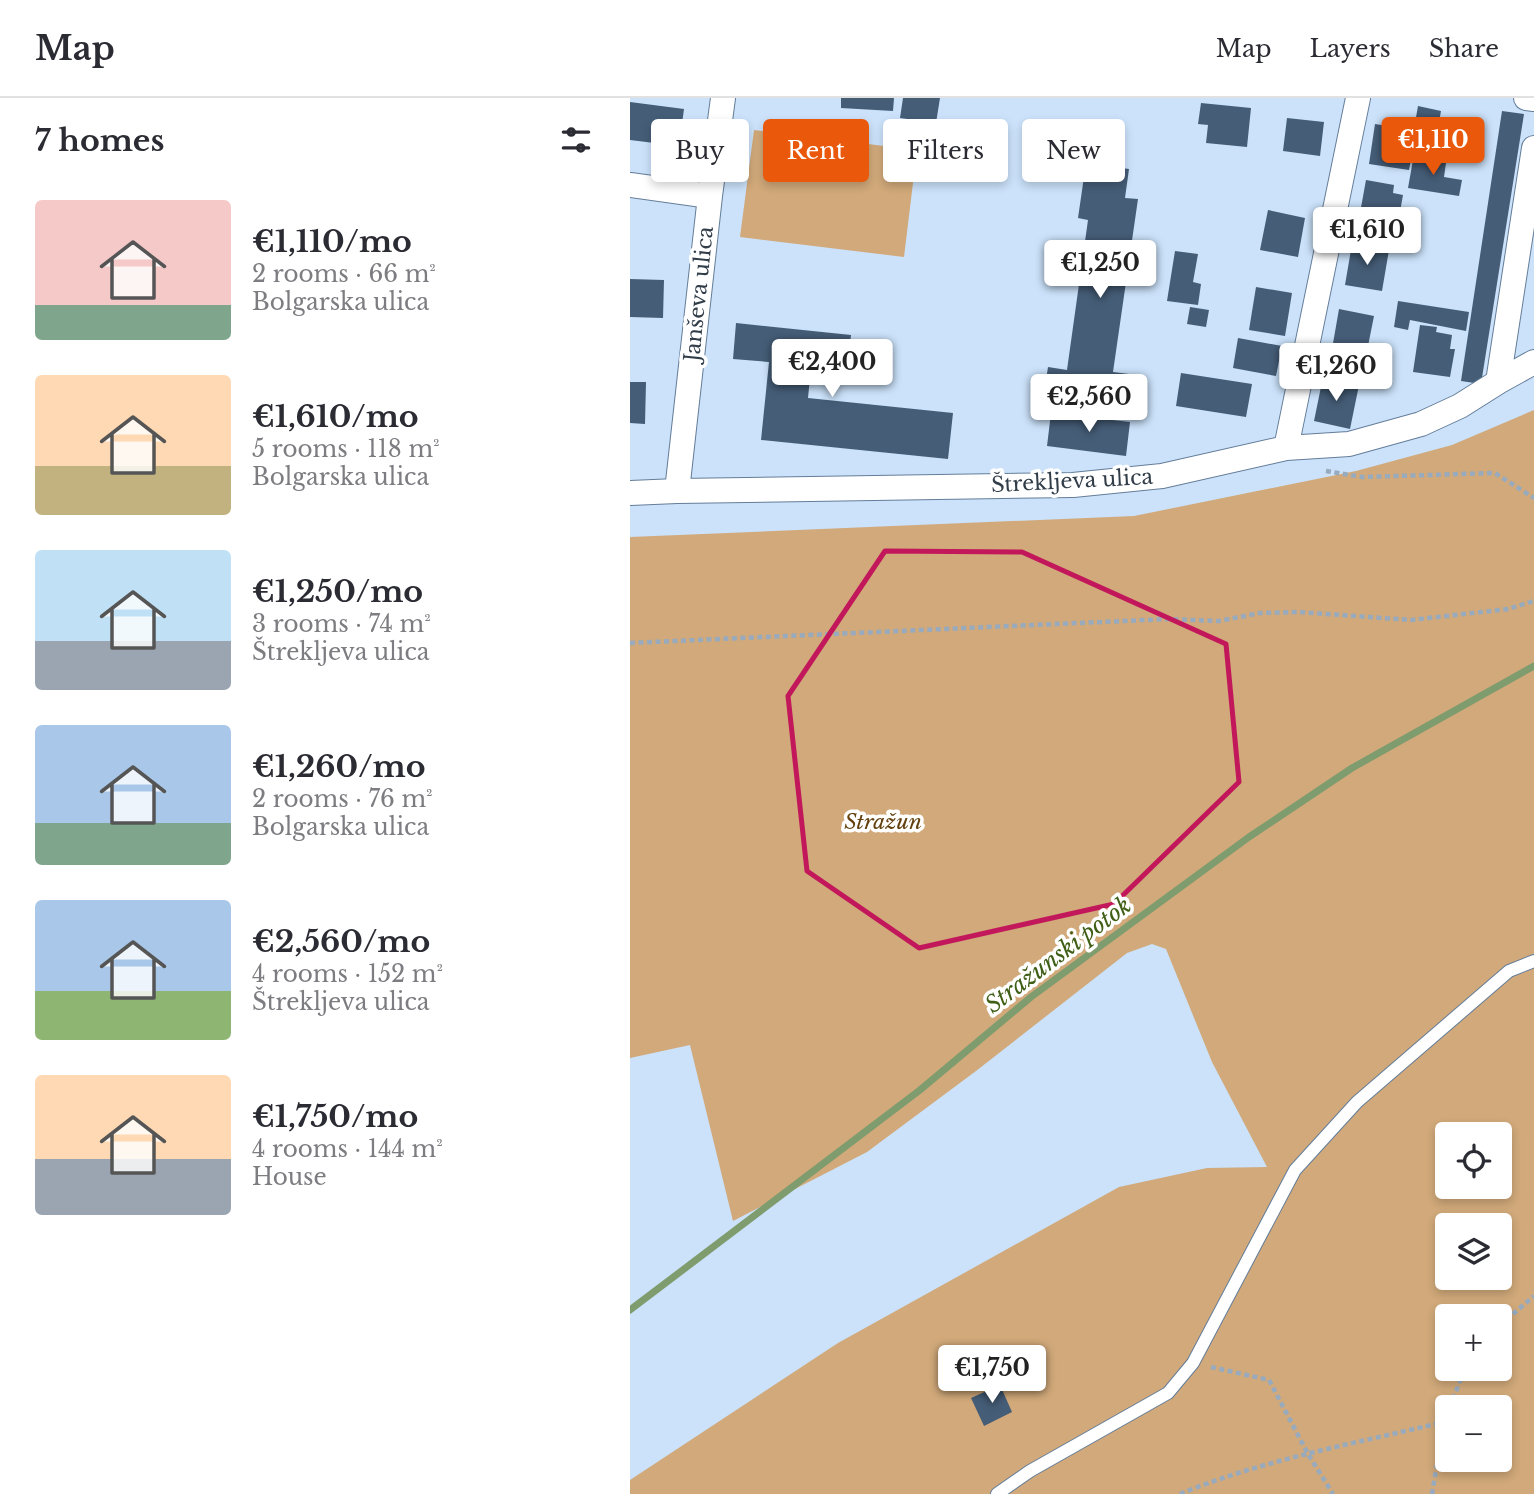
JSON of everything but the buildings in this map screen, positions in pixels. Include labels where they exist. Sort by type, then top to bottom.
[{"type":"street","name":"Janševa ulica","points":[[677,491],[723,98]]},
{"type":"street","points":[[1286,448],[1358,98]]},
{"type":"street","points":[[1526,98],[1534,99]]},
{"type":"street","points":[[1498,382],[1534,148]]},
{"type":"street","points":[[630,185],[710,196]]},
{"type":"street","name":"Štrekljeva ulica","points":[[630,494],[1073,485],[1162,476],[1286,448],[1349,444],[1421,424],[1460,406],[1534,362]]},
{"type":"lane","points":[[997,1494],[1031,1471],[1168,1393],[1193,1363],[1295,1170],[1357,1102],[1509,971],[1534,961]]},
{"type":"path","points":[[1324,470],[1362,477],[1495,473],[1534,498]]},
{"type":"path","points":[[630,643],[1168,619],[1219,621],[1260,613],[1299,612],[1411,620],[1508,609],[1534,601]]},
{"type":"path","points":[[1512,1315],[1534,1296]]},
{"type":"path","points":[[1193,1363],[1269,1380],[1308,1454],[1333,1494]]},
{"type":"path","points":[[1180,1494],[1213,1480],[1435,1424]]},
{"type":"path","points":[[1432,1494],[1436,1472]]},
{"type":"highlighted area","points":[[885,551],[1022,552],[1226,644],[1239,782],[1114,904],[919,948],[807,871],[788,696]]},
{"type":"green space","points":[[754,130],[763,131],[763,182],[869,182],[869,144],[883,146],[883,182],[913,182],[904,257],[740,237]]},
{"type":"green space","name":"Stražun","points":[[1534,410],[1534,1494],[630,1494],[630,1480],[838,1343],[1119,1187],[1207,1168],[1267,1167],[1212,1062],[1166,949],[1152,944],[1127,953],[867,1152],[733,1221],[690,1045],[630,1058],[630,537],[1134,516],[1356,471],[1452,445]]},
{"type":"waterway","name":"Stražunski potok","points":[[630,1310],[920,1090],[1031,997],[1249,837],[1352,768],[1534,666]]}]
